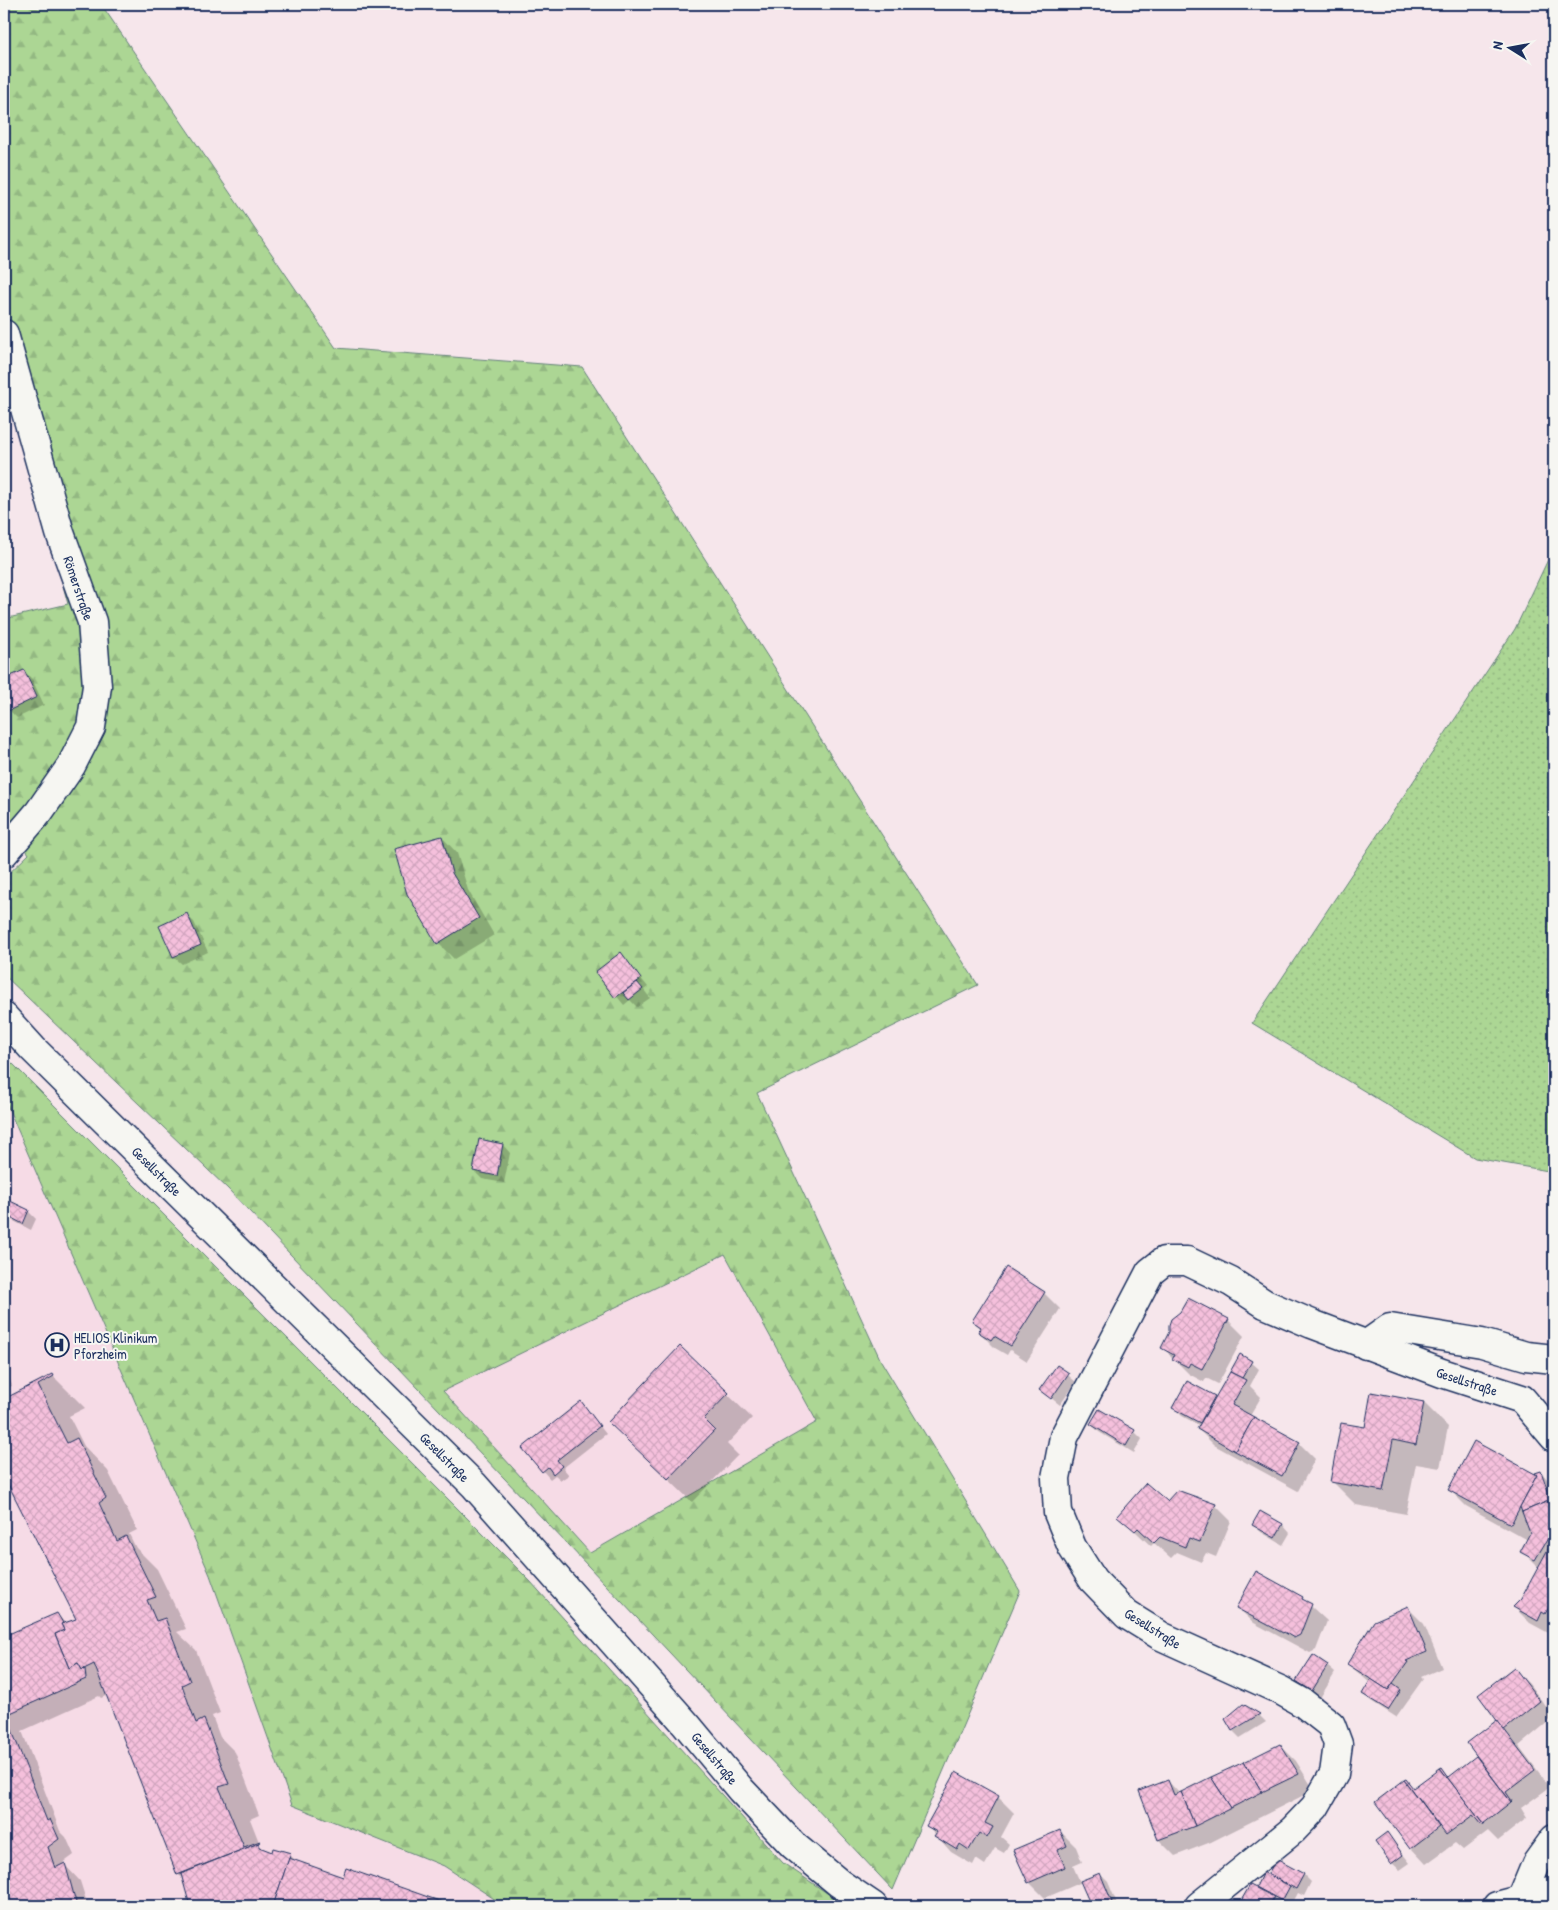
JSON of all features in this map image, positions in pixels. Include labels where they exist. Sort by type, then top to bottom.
[{"type":"street","name":"Römerstraße","points":[[4,334],[60,532],[92,622],[97,686],[91,727],[71,766],[40,812],[4,853]]},
{"type":"street","name":"Gesellstraße","points":[[4,1017],[40,1056],[474,1485],[686,1724],[741,1790],[793,1845],[839,1883],[873,1906]]},
{"type":"street","name":"Gesellstraße","points":[[1198,1906],[1293,1830],[1315,1807],[1334,1774],[1338,1744],[1331,1725],[1303,1703],[1280,1690],[1160,1636],[1127,1615],[1093,1580],[1072,1547],[1058,1512],[1056,1478],[1064,1437],[1150,1272],[1164,1261],[1187,1261],[1230,1282],[1265,1304],[1366,1345],[1442,1373],[1522,1399],[1554,1438]]},
{"type":"street","points":[[1366,1345],[1390,1328],[1482,1343],[1526,1356],[1554,1359]]},
{"type":"street","points":[[1509,1903],[1554,1840]]},
{"type":"street","points":[[1509,1903],[1554,1891]]},
{"type":"shaded area","name":"HELIOS Klinikum Pforzheim","points":[[4,1098],[210,1575],[292,1805],[444,1866],[505,1906],[4,1906]]},
{"type":"shaded area","points":[[725,1254],[818,1422],[590,1553],[442,1391]]},
{"type":"green space","points":[[4,4],[101,4],[336,348],[582,367],[978,985],[757,1093],[881,1361],[1020,1591],[893,1890],[589,1567],[228,1189],[4,975],[4,878],[29,854],[4,817],[4,619],[68,604],[4,372]],"holes":[[[725,1254],[817,1422],[590,1553],[443,1391]]]},
{"type":"green space","points":[[1554,547],[1554,1172],[1475,1158],[1252,1023],[1515,629]]},
{"type":"green space","points":[[4,1055],[530,1581],[783,1863],[846,1906],[505,1906],[444,1866],[292,1805],[210,1575],[4,1098]]},
{"type":"building","points":[[24,670],[37,697],[8,711],[4,701],[4,679]]},
{"type":"building","points":[[442,836],[452,873],[479,918],[437,944],[407,894],[394,849]]},
{"type":"building","points":[[187,913],[201,945],[173,957],[159,926]]},
{"type":"building","points":[[621,952],[641,979],[615,998],[595,972]]},
{"type":"building","points":[[637,982],[643,989],[629,1000],[623,993]]},
{"type":"building","points":[[479,1139],[503,1144],[497,1176],[473,1171]]},
{"type":"building","points":[[4,1198],[29,1210],[23,1224],[4,1214]]},
{"type":"building","points":[[1006,1267],[1045,1292],[1011,1346],[994,1336],[991,1340],[978,1332],[981,1327],[972,1321]]},
{"type":"building","points":[[1188,1298],[1229,1319],[1202,1369],[1190,1363],[1188,1367],[1172,1359],[1174,1355],[1161,1348],[1169,1332],[1171,1319],[1180,1312]]},
{"type":"building","points":[[680,1346],[729,1393],[704,1419],[715,1430],[668,1479],[608,1422]]},
{"type":"building","points":[[1240,1354],[1252,1361],[1242,1378],[1230,1372]]},
{"type":"building","points":[[1057,1365],[1069,1373],[1051,1399],[1039,1390]]},
{"type":"building","points":[[1230,1372],[1246,1380],[1232,1405],[1254,1417],[1235,1451],[1197,1429]]},
{"type":"building","points":[[53,1374],[54,1376],[38,1385],[67,1443],[77,1438],[106,1498],[99,1503],[117,1541],[126,1536],[156,1597],[147,1600],[156,1621],[165,1618],[190,1681],[182,1685],[196,1723],[204,1719],[229,1784],[219,1787],[244,1847],[260,1841],[177,1875],[94,1664],[82,1670],[78,1663],[69,1668],[55,1634],[64,1630],[61,1624],[76,1619],[4,1476],[4,1399]]},
{"type":"building","points":[[1187,1381],[1215,1396],[1200,1423],[1172,1408]]},
{"type":"building","points":[[1371,1392],[1424,1402],[1416,1445],[1393,1440],[1383,1491],[1330,1482],[1341,1423],[1365,1427]]},
{"type":"building","points":[[581,1401],[600,1426],[557,1460],[562,1466],[553,1474],[548,1467],[542,1472],[522,1448]]},
{"type":"building","points":[[1099,1409],[1135,1430],[1126,1446],[1090,1424]]},
{"type":"building","points":[[1254,1417],[1300,1442],[1282,1476],[1235,1451]]},
{"type":"building","points":[[1474,1441],[1537,1475],[1511,1524],[1448,1490]]},
{"type":"building","points":[[1541,1471],[1551,1500],[1522,1512],[1520,1507],[1537,1475],[1535,1473]]},
{"type":"building","points":[[1146,1483],[1167,1501],[1177,1490],[1216,1504],[1200,1542],[1189,1538],[1185,1547],[1160,1537],[1154,1543],[1138,1528],[1135,1531],[1117,1516]]},
{"type":"building","points":[[1551,1500],[1554,1507],[1554,1528],[1535,1560],[1520,1552],[1530,1533],[1522,1512]]},
{"type":"building","points":[[1260,1511],[1283,1524],[1275,1538],[1252,1525]]},
{"type":"building","points":[[1554,1538],[1554,1606],[1549,1607],[1545,1614],[1542,1612],[1538,1621],[1513,1607],[1521,1599]]},
{"type":"building","points":[[1256,1571],[1312,1604],[1300,1635],[1294,1638],[1236,1608]]},
{"type":"building","points":[[1408,1606],[1427,1652],[1406,1661],[1408,1662],[1388,1690],[1347,1664],[1374,1621]]},
{"type":"building","points":[[57,1613],[63,1623],[61,1624],[64,1630],[55,1634],[69,1668],[78,1663],[82,1670],[85,1669],[86,1679],[6,1715],[47,1821],[50,1819],[59,1839],[48,1847],[55,1868],[65,1863],[77,1906],[10,1906],[4,1885],[4,1636]]},
{"type":"building","points":[[1313,1655],[1328,1665],[1312,1691],[1296,1681]]},
{"type":"building","points":[[1514,1667],[1540,1701],[1504,1730],[1478,1695]]},
{"type":"building","points":[[1371,1679],[1388,1690],[1393,1684],[1401,1690],[1388,1710],[1362,1694]]},
{"type":"building","points":[[1243,1704],[1260,1714],[1232,1731],[1225,1719]]},
{"type":"building","points":[[1497,1720],[1535,1770],[1506,1792],[1511,1802],[1467,1743]]},
{"type":"building","points":[[1280,1744],[1299,1774],[1262,1792],[1244,1762]]},
{"type":"building","points":[[1476,1756],[1511,1802],[1483,1824],[1440,1768],[1442,1767],[1449,1777]]},
{"type":"building","points":[[1244,1762],[1262,1792],[1231,1808],[1211,1777]]},
{"type":"building","points":[[1440,1768],[1483,1824],[1481,1825],[1473,1815],[1446,1835],[1404,1780],[1406,1779],[1413,1788]]},
{"type":"building","points":[[956,1772],[999,1796],[985,1823],[993,1827],[987,1838],[979,1833],[969,1850],[960,1844],[957,1850],[934,1836],[937,1832],[926,1826]]},
{"type":"building","points":[[1211,1777],[1231,1808],[1195,1826],[1181,1792]]},
{"type":"building","points":[[1168,1780],[1174,1795],[1181,1792],[1195,1826],[1158,1840],[1139,1791]]},
{"type":"building","points":[[1404,1780],[1439,1827],[1410,1849],[1375,1802]]},
{"type":"building","points":[[1060,1830],[1067,1846],[1058,1850],[1065,1867],[1028,1883],[1013,1850]]},
{"type":"building","points":[[1387,1832],[1403,1855],[1391,1864],[1375,1841]]},
{"type":"building","points":[[259,1843],[259,1847],[272,1852],[273,1848],[291,1853],[273,1906],[190,1906],[181,1874]]},
{"type":"building","points":[[289,1858],[343,1877],[346,1868],[445,1903],[445,1906],[273,1906]]},
{"type":"building","points":[[1276,1859],[1304,1874],[1296,1889],[1268,1874]]},
{"type":"building","points":[[1263,1872],[1290,1886],[1282,1901],[1256,1887]]},
{"type":"building","points":[[1100,1873],[1112,1902],[1101,1906],[1091,1906],[1080,1881]]},
{"type":"building","points":[[1250,1885],[1274,1897],[1269,1906],[1255,1906],[1242,1899]]},
{"type":"place","name":"HELIOS Klinikum Pforzheim","points":[[57,1345]]}]
